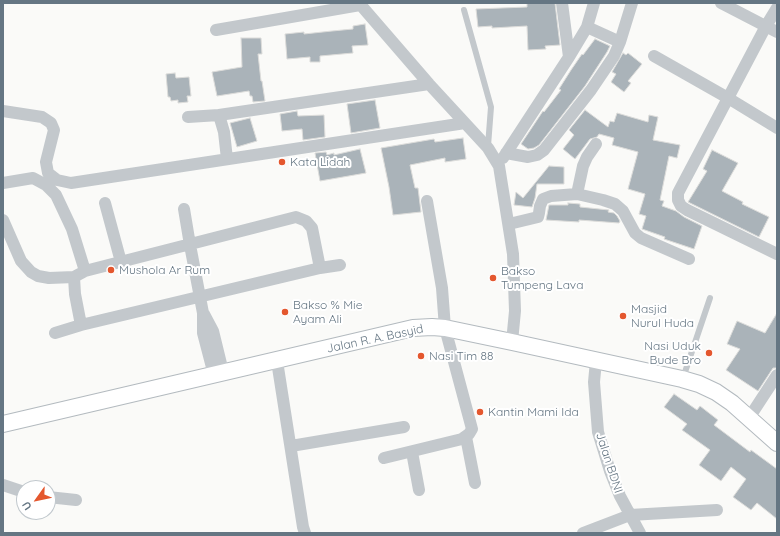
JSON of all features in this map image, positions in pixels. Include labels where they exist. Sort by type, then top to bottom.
[{"type":"main road","name":"Jalan R. A. Basyid","points":[[3,424],[413,328],[445,328],[682,379],[716,392],[732,403],[777,443]]},
{"type":"street","points":[[562,3],[569,57]]},
{"type":"street","points":[[499,166],[569,57],[587,26],[594,3]]},
{"type":"street","points":[[506,153],[528,157],[537,156],[544,150],[591,90],[614,56],[632,3]]},
{"type":"street","points":[[721,3],[777,32]]},
{"type":"street","points":[[216,30],[360,4],[429,84],[488,148],[499,166],[514,254],[515,311],[512,342]]},
{"type":"street","points":[[777,8],[766,26],[678,193],[678,200],[681,206],[687,210],[777,254]]},
{"type":"street","points":[[587,26],[620,42]]},
{"type":"street","points":[[654,56],[777,128]]},
{"type":"street","points":[[188,117],[219,115],[429,84]]},
{"type":"street","points":[[3,111],[42,117],[50,123],[54,130],[46,162],[48,173],[57,180],[71,183],[465,123]]},
{"type":"street","points":[[219,115],[224,132],[227,159]]},
{"type":"street","points":[[577,194],[583,166],[596,144]]},
{"type":"street","points":[[3,183],[33,178],[46,185],[56,195],[72,228],[85,271]]},
{"type":"street","points":[[509,224],[538,217],[543,199],[551,196],[577,194],[615,204],[623,211],[635,233],[640,238],[689,259]]},
{"type":"street","points":[[384,458],[462,440],[472,429],[445,328],[442,288],[427,201]]},
{"type":"street","points":[[105,203],[121,262]]},
{"type":"street","points":[[184,209],[203,313],[213,332],[218,373]]},
{"type":"street","points":[[3,220],[21,261],[31,272],[38,276],[49,278],[74,277],[85,271],[296,217],[306,221],[312,228],[320,268]]},
{"type":"street","points":[[55,333],[80,325],[320,268],[340,265]]},
{"type":"street","points":[[74,277],[80,325]]},
{"type":"street","points":[[277,361],[305,533]]},
{"type":"street","name":"Jalan BDNI","points":[[596,361],[594,382],[598,432],[610,471],[620,496],[640,533]]},
{"type":"street","points":[[749,418],[777,375]]},
{"type":"street","points":[[290,446],[404,427]]},
{"type":"street","points":[[466,437],[475,483]]},
{"type":"street","points":[[412,452],[419,490]]},
{"type":"street","points":[[3,485],[16,489]]},
{"type":"street","points":[[56,498],[76,500]]},
{"type":"street","points":[[583,533],[630,515],[717,510]]},
{"type":"lane","points":[[464,10],[491,107],[488,148]]},
{"type":"lane","points":[[682,379],[710,298]]},
{"type":"building","points":[[527,3],[555,3],[560,45],[545,46],[546,49],[528,50],[527,26],[492,28],[492,26],[478,27],[476,9],[527,7]]},
{"type":"building","points":[[365,24],[368,45],[352,46],[353,53],[320,56],[320,62],[310,62],[310,57],[287,59],[285,34],[304,32],[304,34],[353,29],[353,26]]},
{"type":"building","points":[[241,38],[261,38],[262,54],[258,54],[265,101],[253,102],[249,91],[217,96],[212,72],[242,67]]},
{"type":"building","points":[[595,39],[610,46],[607,52],[585,86],[539,145],[528,149],[521,144],[543,111],[544,112],[561,90],[559,89],[582,54],[583,55]]},
{"type":"building","points":[[623,53],[626,55],[628,53],[642,64],[628,81],[631,83],[624,92],[611,82],[616,74],[612,72]]},
{"type":"building","points":[[175,73],[176,78],[189,77],[191,96],[187,96],[188,102],[178,103],[178,100],[171,101],[170,97],[168,97],[166,74]]},
{"type":"building","points":[[375,100],[380,128],[351,133],[347,104]]},
{"type":"building","points":[[585,110],[608,127],[610,121],[614,122],[617,113],[648,122],[649,115],[658,117],[653,140],[680,145],[677,158],[669,156],[660,200],[664,201],[662,206],[676,211],[702,226],[694,249],[664,239],[665,237],[642,229],[646,216],[639,214],[645,194],[628,189],[638,152],[612,145],[614,138],[599,134],[597,137],[590,139],[575,159],[563,149],[574,135],[569,130]]},
{"type":"building","points":[[297,111],[298,116],[324,115],[325,137],[303,140],[302,129],[282,131],[280,114]]},
{"type":"building","points":[[250,118],[257,141],[237,147],[230,123]]},
{"type":"building","points":[[463,138],[466,159],[445,162],[445,158],[410,165],[415,188],[418,188],[421,212],[393,215],[381,148],[434,139],[435,142]]},
{"type":"building","points":[[360,149],[366,173],[320,181],[315,153],[326,152],[327,155],[334,153],[334,155]]},
{"type":"building","points":[[712,150],[738,163],[722,191],[743,202],[742,204],[769,217],[759,237],[688,202],[707,171],[703,169]]},
{"type":"building","points":[[549,166],[564,167],[564,184],[537,184],[532,207],[514,205],[516,192],[523,198]]},
{"type":"building","points":[[568,203],[580,204],[580,207],[609,210],[608,212],[614,213],[620,221],[619,223],[579,220],[579,222],[546,220],[549,205],[568,205]]},
{"type":"building","points":[[777,313],[777,368],[773,368],[758,391],[726,370],[740,349],[727,344],[737,321],[765,333]]},
{"type":"building","points":[[674,394],[697,410],[700,406],[718,420],[714,425],[750,452],[751,450],[777,469],[777,519],[757,503],[751,510],[733,497],[746,479],[731,467],[721,481],[699,465],[710,450],[682,430],[687,424],[664,407]]},
{"type":"place","name":"Kata Lidah","points":[[282,162]]},
{"type":"place","name":"Mushola Ar Rum","points":[[111,270]]},
{"type":"place","name":"Bakso Tumpeng Lava","points":[[493,278]]},
{"type":"place","name":"Bakso % Mie Ayam Ali","points":[[285,312]]},
{"type":"place","name":"Masjid Nurul Huda","points":[[623,316]]},
{"type":"place","name":"Nasi Uduk Bude Bro","points":[[709,353]]},
{"type":"place","name":"Nasi Tim 88","points":[[421,356]]},
{"type":"place","name":"Kantin Mami Ida","points":[[480,412]]}]
